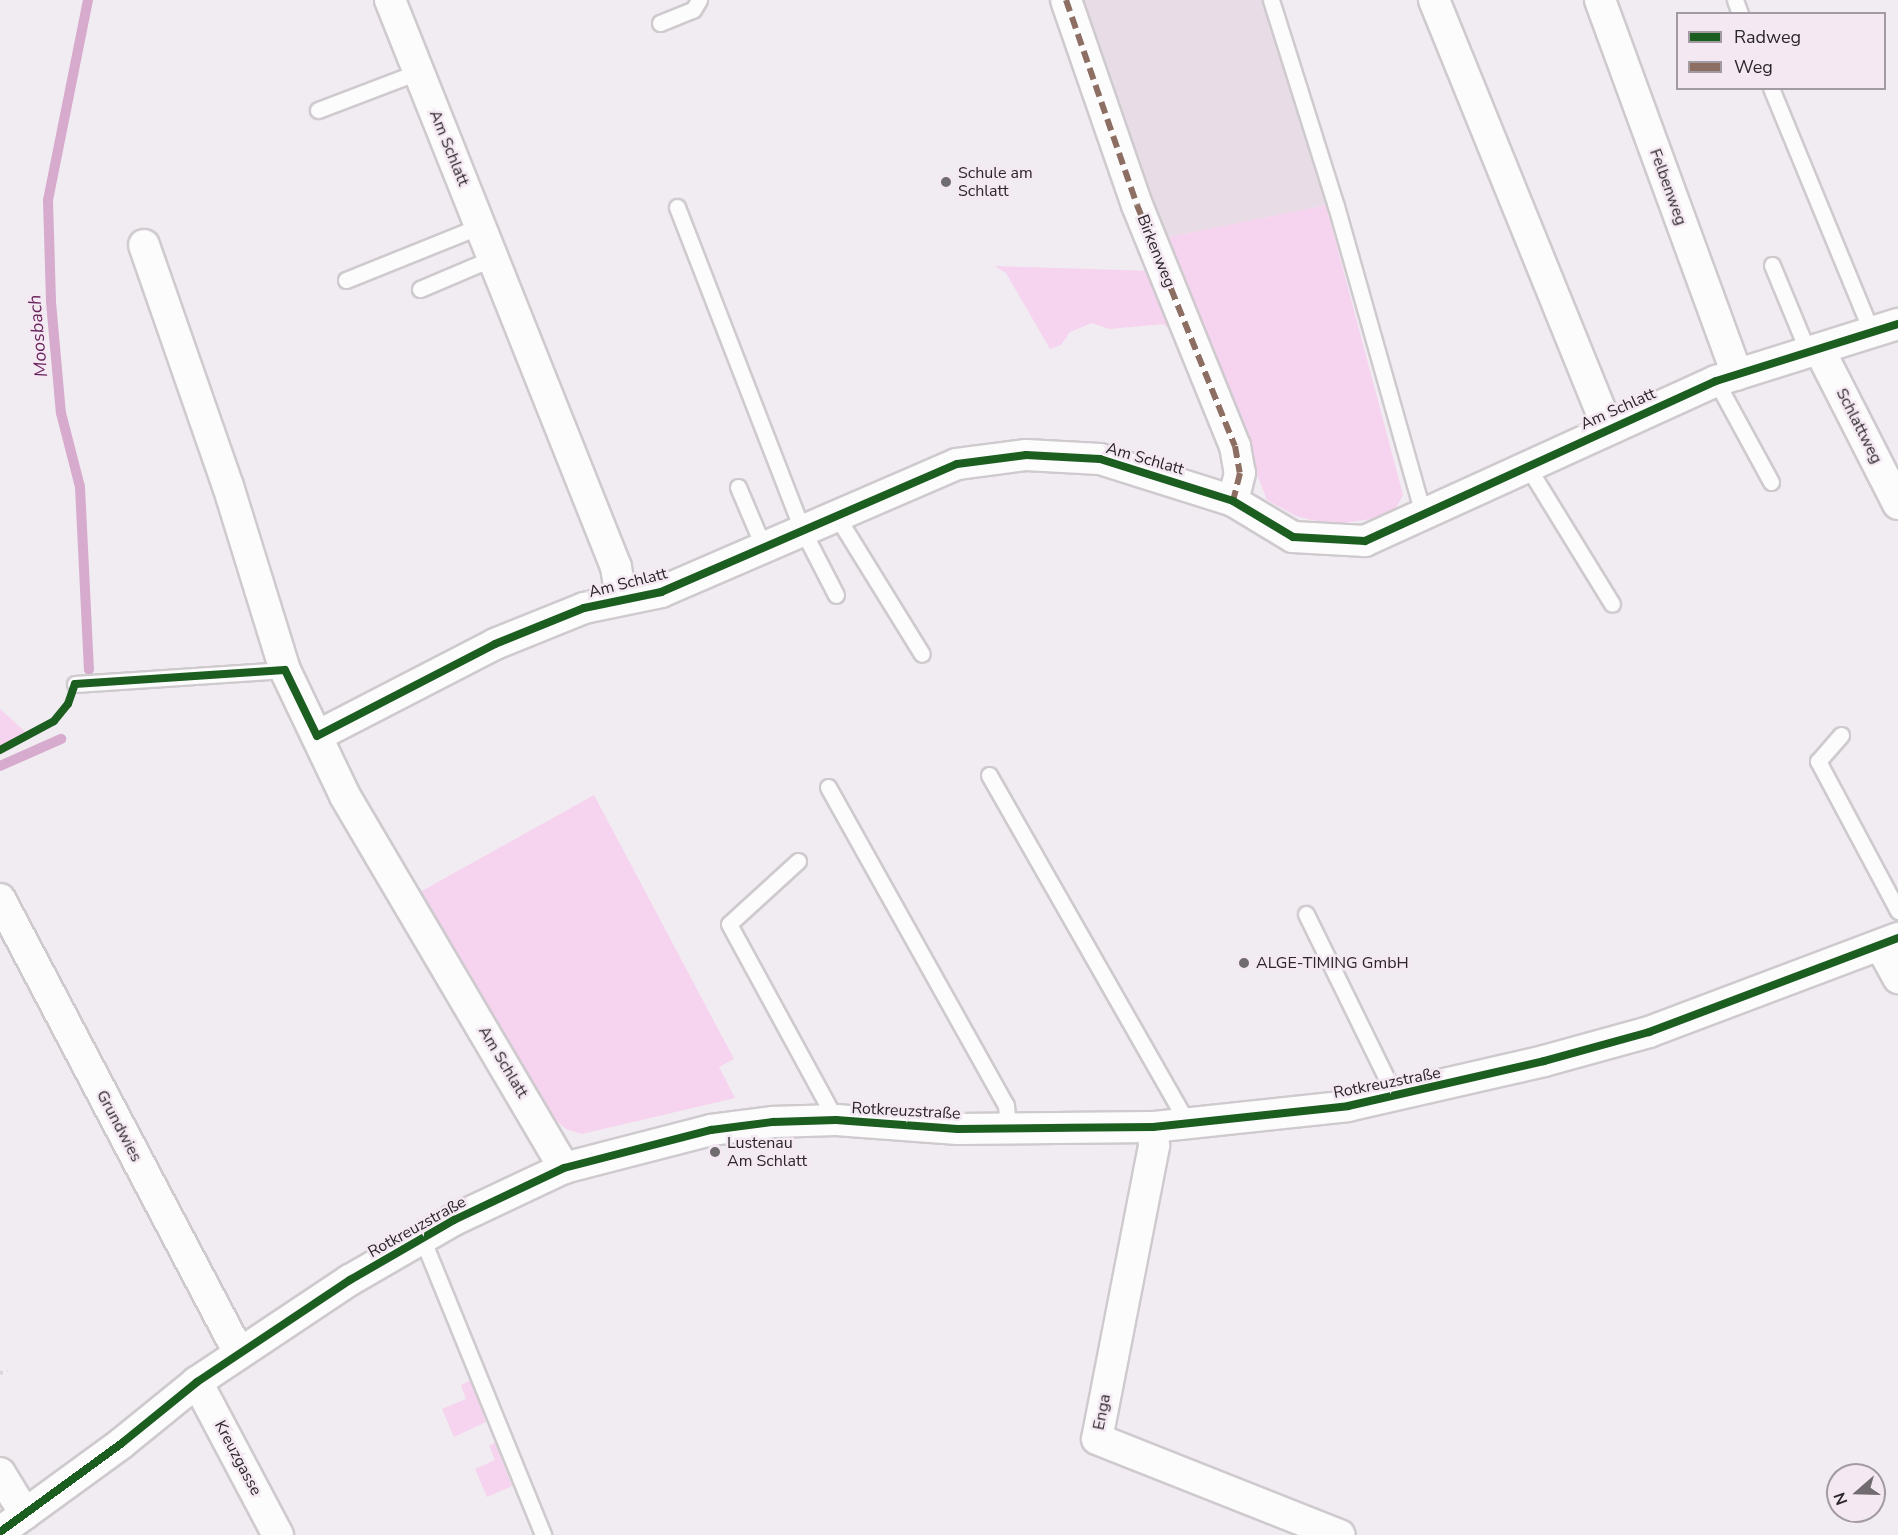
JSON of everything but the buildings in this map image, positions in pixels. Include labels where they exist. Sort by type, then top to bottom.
[{"type":"street","name":"Am Schlatt","points":[[390,0],[616,567],[621,599]]},
{"type":"street","name":"Birkenweg","points":[[1066,0],[1137,205],[1234,446],[1240,473],[1233,501]]},
{"type":"street","name":"Am Schlatt","points":[[1434,0],[1608,428]]},
{"type":"street","name":"Felbenweg","points":[[1600,0],[1726,378]]},
{"type":"street","name":"Am Schlatt","points":[[144,245],[228,486],[285,670],[345,796],[564,1168]]},
{"type":"street","name":"Am Schlatt","points":[[317,736],[495,644],[584,608],[661,592],[802,529],[957,464],[1026,455],[1100,459],[1233,501],[1293,537],[1365,541],[1526,464],[1726,378],[1885,328]]},
{"type":"street","name":"Schlattweg","points":[[1814,350],[1898,504]]},
{"type":"street","name":"Grundwies","points":[[0,899],[239,1353]]},
{"type":"street","name":"Rotkreuzstraße","points":[[0,1532],[197,1382],[239,1353],[422,1238],[564,1168],[711,1130],[773,1122],[836,1120],[1008,1128],[1154,1127],[1348,1106],[1649,1032],[1889,941]]},
{"type":"street","points":[[1889,941],[1898,978]]},
{"type":"street","name":"Enga","points":[[1154,1127],[1154,1146],[1097,1439],[1340,1535]]},
{"type":"street","name":"Kreuzgasse","points":[[197,1382],[278,1535]]},
{"type":"street","points":[[0,1473],[25,1514]]},
{"type":"lane","points":[[660,23],[693,10],[699,0]]},
{"type":"lane","points":[[1271,0],[1336,206],[1424,514]]},
{"type":"lane","points":[[318,110],[418,72]]},
{"type":"lane","name":"Am Schlatt","points":[[1772,90],[1885,328]]},
{"type":"lane","points":[[677,207],[802,529],[836,595]]},
{"type":"lane","points":[[346,280],[480,226]]},
{"type":"lane","points":[[420,289],[493,258]]},
{"type":"lane","points":[[1772,265],[1814,350]]},
{"type":"lane","points":[[1726,378],[1771,482]]},
{"type":"lane","points":[[1526,464],[1612,604]]},
{"type":"lane","points":[[738,487],[764,546]]},
{"type":"lane","points":[[836,515],[922,654]]},
{"type":"lane","points":[[75,684],[285,670]]},
{"type":"lane","points":[[1841,735],[1818,761],[1898,911]]},
{"type":"lane","points":[[989,775],[1188,1124]]},
{"type":"lane","points":[[828,787],[1006,1105],[1008,1128]]},
{"type":"lane","points":[[798,861],[729,924],[836,1120]]},
{"type":"lane","points":[[1306,914],[1395,1096]]},
{"type":"lane","points":[[422,1238],[543,1535]]},
{"type":"path","points":[[0,1373],[8,1371]]},
{"type":"shaded area","points":[[1080,0],[1263,0],[1326,205],[1164,238]]},
{"type":"shaded area","points":[[1326,205],[1403,495],[1396,508],[1377,518],[1331,525],[1296,516],[1267,500],[1164,238]]},
{"type":"shaded area","points":[[995,266],[1153,271],[1177,334],[1163,324],[1109,329],[1092,323],[1070,332],[1061,345],[1050,349],[1006,273]]},
{"type":"shaded area","points":[[0,709],[30,736],[0,750]]},
{"type":"shaded area","points":[[594,795],[734,1059],[719,1067],[735,1098],[582,1134],[566,1129],[551,1116],[420,892]]},
{"type":"shaded area","points":[[471,1380],[486,1422],[454,1437],[442,1409],[466,1399],[461,1385]]},
{"type":"shaded area","points":[[495,1443],[512,1486],[487,1497],[475,1469],[495,1460],[489,1446]]},
{"type":"waterway","name":"Moosbach","points":[[88,0],[48,200],[51,302],[61,413],[80,487],[89,670]]},
{"type":"waterway","name":"Moosbach","points":[[0,766],[61,739]]},
{"type":"marked path","points":[[1066,0],[1137,205],[1235,446],[1240,473],[1233,501]]},
{"type":"cycle path","points":[[0,750],[54,721],[68,704],[75,684],[285,670],[317,736],[495,644],[584,608],[661,592],[957,464],[1026,455],[1100,459],[1233,501],[1293,537],[1365,541],[1716,381],[1898,324]]},
{"type":"cycle path","points":[[0,1532],[122,1443],[197,1382],[350,1280],[454,1220],[564,1168],[711,1130],[773,1122],[836,1120],[958,1129],[1153,1127],[1348,1106],[1544,1061],[1649,1032],[1898,938]]},
{"type":"place","name":"Schule am Schlatt","points":[[946,182]]},
{"type":"place","name":"ALGE-TIMING GmbH","points":[[1244,963]]},
{"type":"place","name":"Lustenau Am Schlatt","points":[[715,1152]]}]
